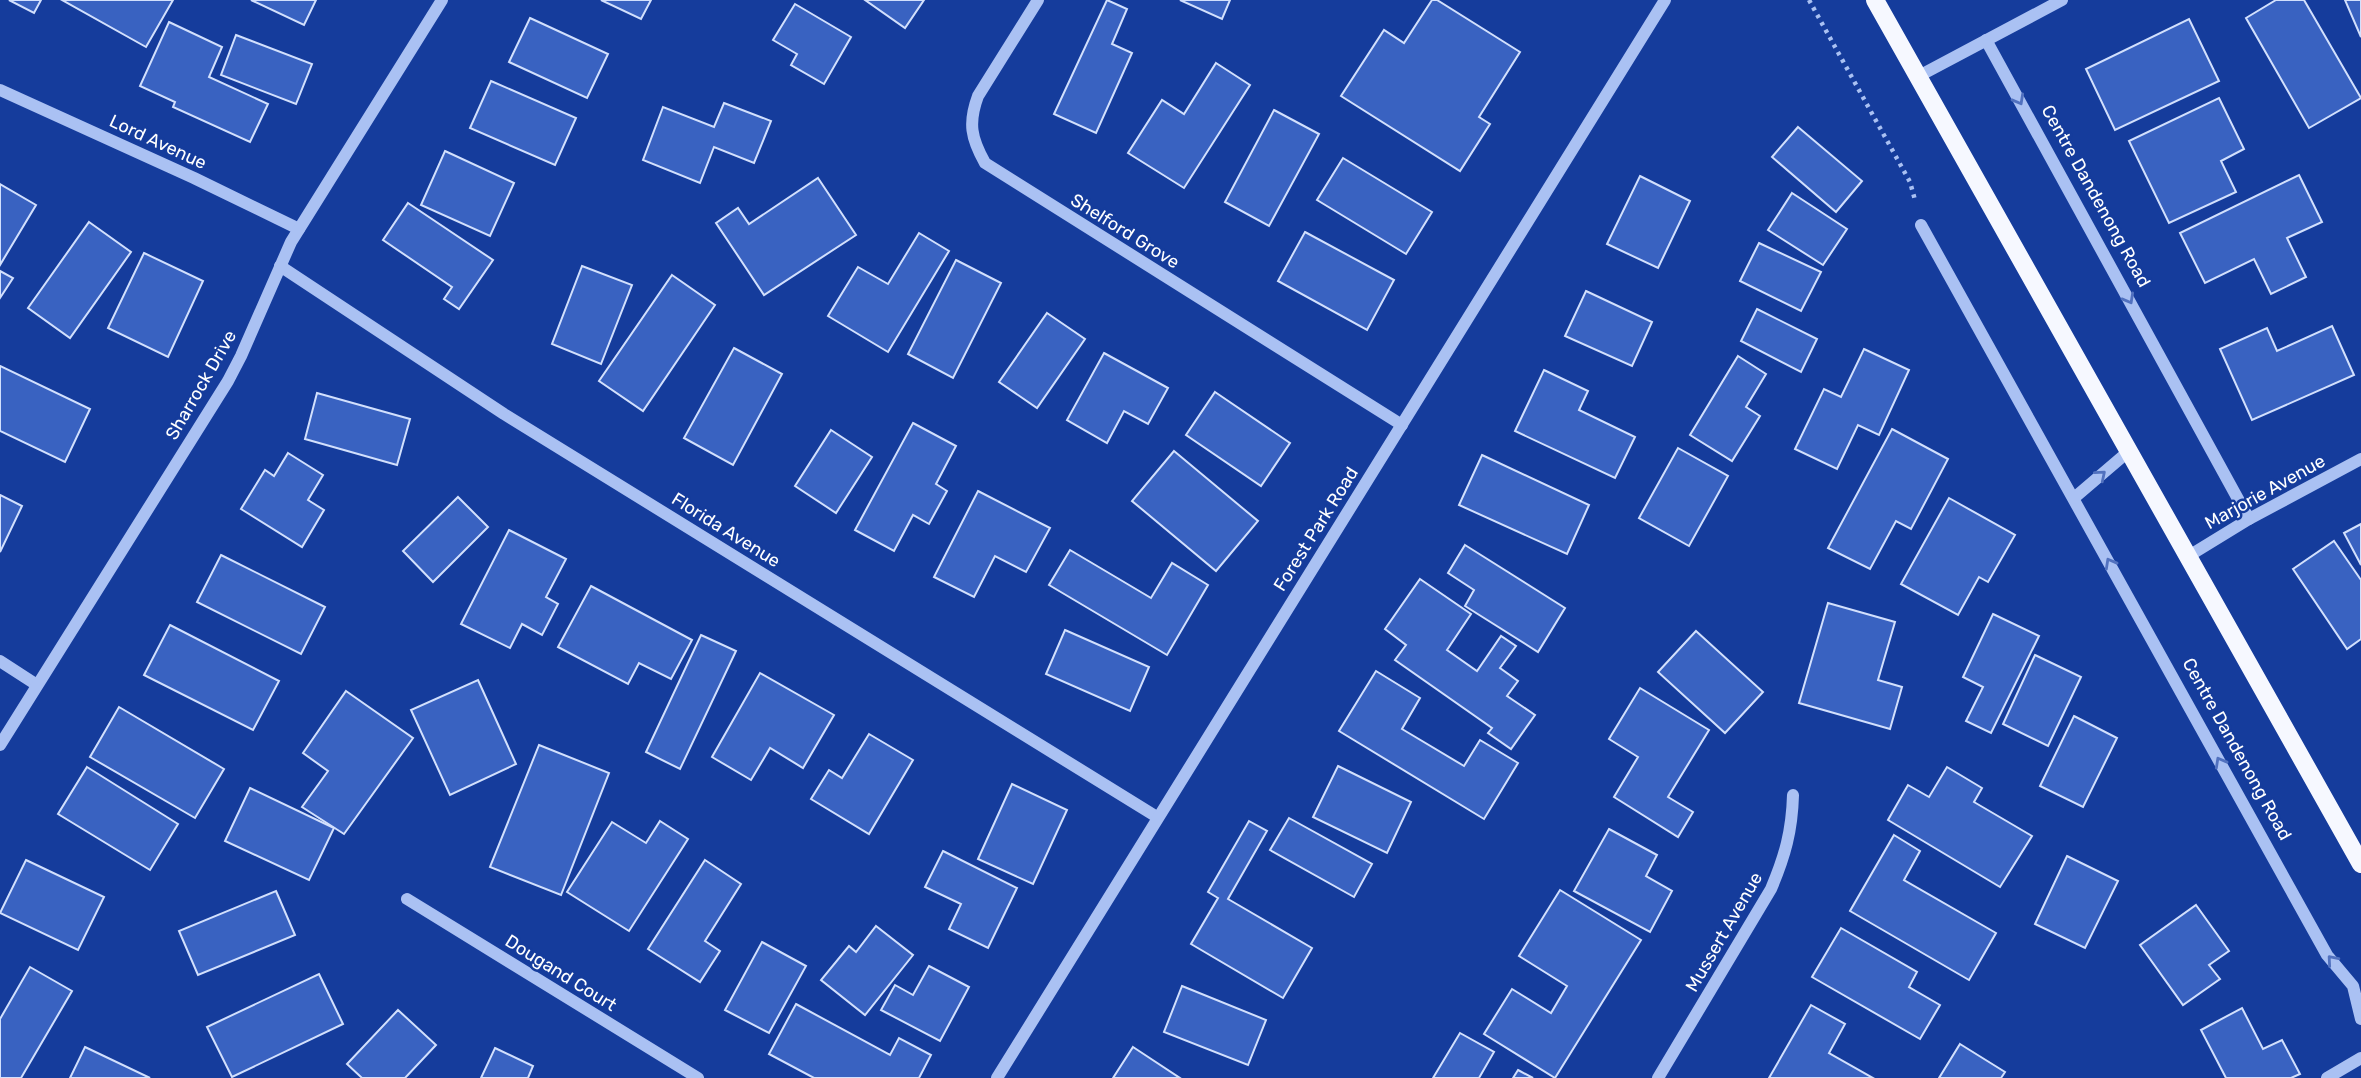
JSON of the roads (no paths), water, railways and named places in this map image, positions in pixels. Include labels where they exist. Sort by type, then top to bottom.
[{"type":"main road","points":[[1875,0],[2361,864]]},
{"type":"street","name":"Sharrock Drive","points":[[0,745],[228,381],[299,229],[442,0]]},
{"type":"street","name":"Shelford Grove","points":[[1038,0],[978,96],[972,113],[976,146],[985,163],[1402,425]]},
{"type":"street","name":"Forest Park Road","points":[[997,1078],[1665,0]]},
{"type":"street","points":[[1917,77],[2062,0]]},
{"type":"street","name":"Centre Dandenong Road","points":[[1986,40],[2249,519]]},
{"type":"street","name":"Lord Avenue","points":[[0,90],[299,229]]},
{"type":"street","name":"Centre Dandenong Road","points":[[1921,225],[2327,955],[2353,986],[2361,1019]]},
{"type":"street","name":"Florida Avenue","points":[[280,266],[494,407],[1157,817]]},
{"type":"street","points":[[2074,498],[2129,451]]},
{"type":"street","name":"Marjorie Avenue","points":[[2187,558],[2249,519],[2361,459]]},
{"type":"street","points":[[0,662],[37,685]]},
{"type":"street","name":"Mussert Avenue","points":[[1664,1076],[1771,889],[1784,859],[1792,824],[1793,795]]},
{"type":"street","name":"Dougand Court","points":[[407,898],[698,1078]]},
{"type":"street","points":[[2326,1078],[2361,1058]]}]
